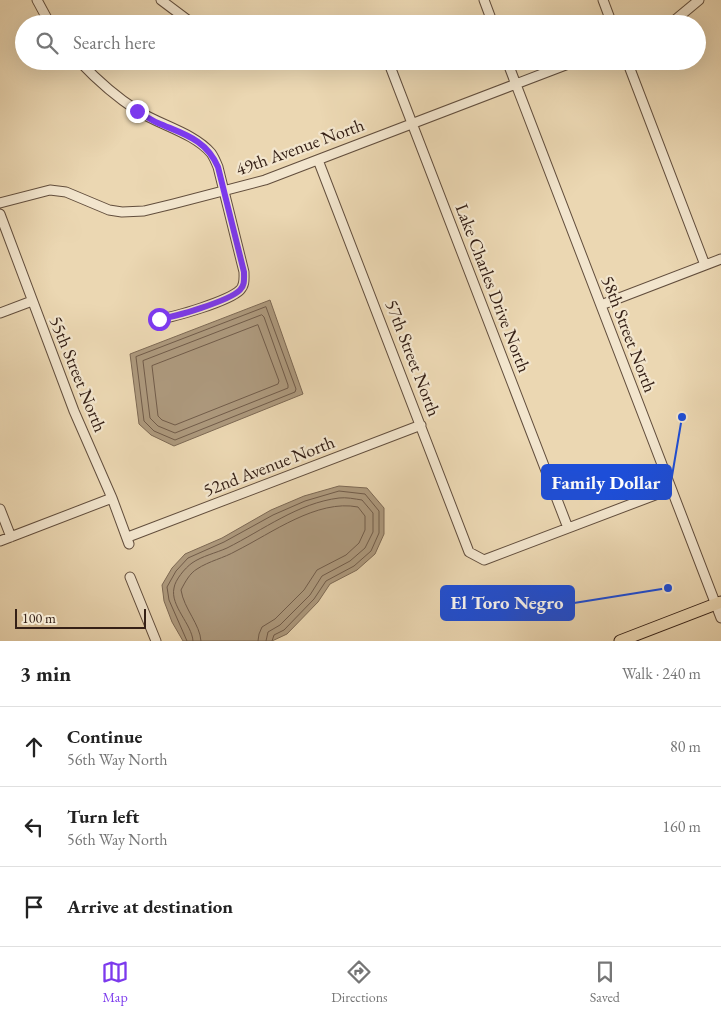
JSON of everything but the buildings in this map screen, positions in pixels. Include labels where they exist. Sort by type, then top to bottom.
[{"type":"main road","points":[[620,641],[718,603]]},
{"type":"street","points":[[37,0],[45,15]]},
{"type":"street","points":[[161,0],[181,15]]},
{"type":"street","points":[[484,0],[490,15]]},
{"type":"street","points":[[603,0],[609,15]]},
{"type":"street","points":[[682,15],[699,0]]},
{"type":"street","points":[[88,70],[102,85],[137,111],[201,143],[212,154],[224,191],[244,272],[244,284],[238,292],[229,297],[191,311],[159,319]]},
{"type":"street","name":"Lake Charles Drive North","points":[[391,70],[568,528]]},
{"type":"street","name":"58th Street North","points":[[510,70],[671,489],[718,603],[721,618]]},
{"type":"street","name":"49th Avenue North","points":[[0,203],[50,190],[66,192],[109,210],[122,212],[137,211],[224,191],[265,180],[554,70]]},
{"type":"street","points":[[629,70],[705,266]]},
{"type":"street","name":"57th Street North","points":[[318,160],[469,552],[484,560],[568,528]]},
{"type":"street","name":"55th Street North","points":[[0,214],[74,411],[112,498],[128,541]]},
{"type":"street","points":[[601,305],[721,259]]},
{"type":"street","points":[[0,313],[32,301]]},
{"type":"street","name":"52nd Avenue North","points":[[128,541],[421,425]]},
{"type":"street","points":[[568,528],[671,489]]},
{"type":"street","points":[[0,541],[112,498]]},
{"type":"street","points":[[0,510],[10,537]]},
{"type":"street","points":[[130,577],[156,641]]},
{"type":"water","points":[[270,300],[303,394],[174,446],[151,435],[139,424],[130,354]]},
{"type":"water","points":[[339,486],[367,488],[384,508],[384,534],[375,554],[357,570],[330,584],[318,602],[287,634],[272,641],[183,641],[172,622],[164,601],[162,585],[172,568],[185,554],[222,538],[271,510],[304,496]]},
{"type":"place","name":"Family Dollar","points":[[682,417]]},
{"type":"place","name":"El Toro Negro","points":[[668,588]]},
{"type":"route","points":[[137,111],[201,143],[212,154],[218,167],[244,272],[244,284],[238,292],[229,297],[191,311],[159,319]]}]
